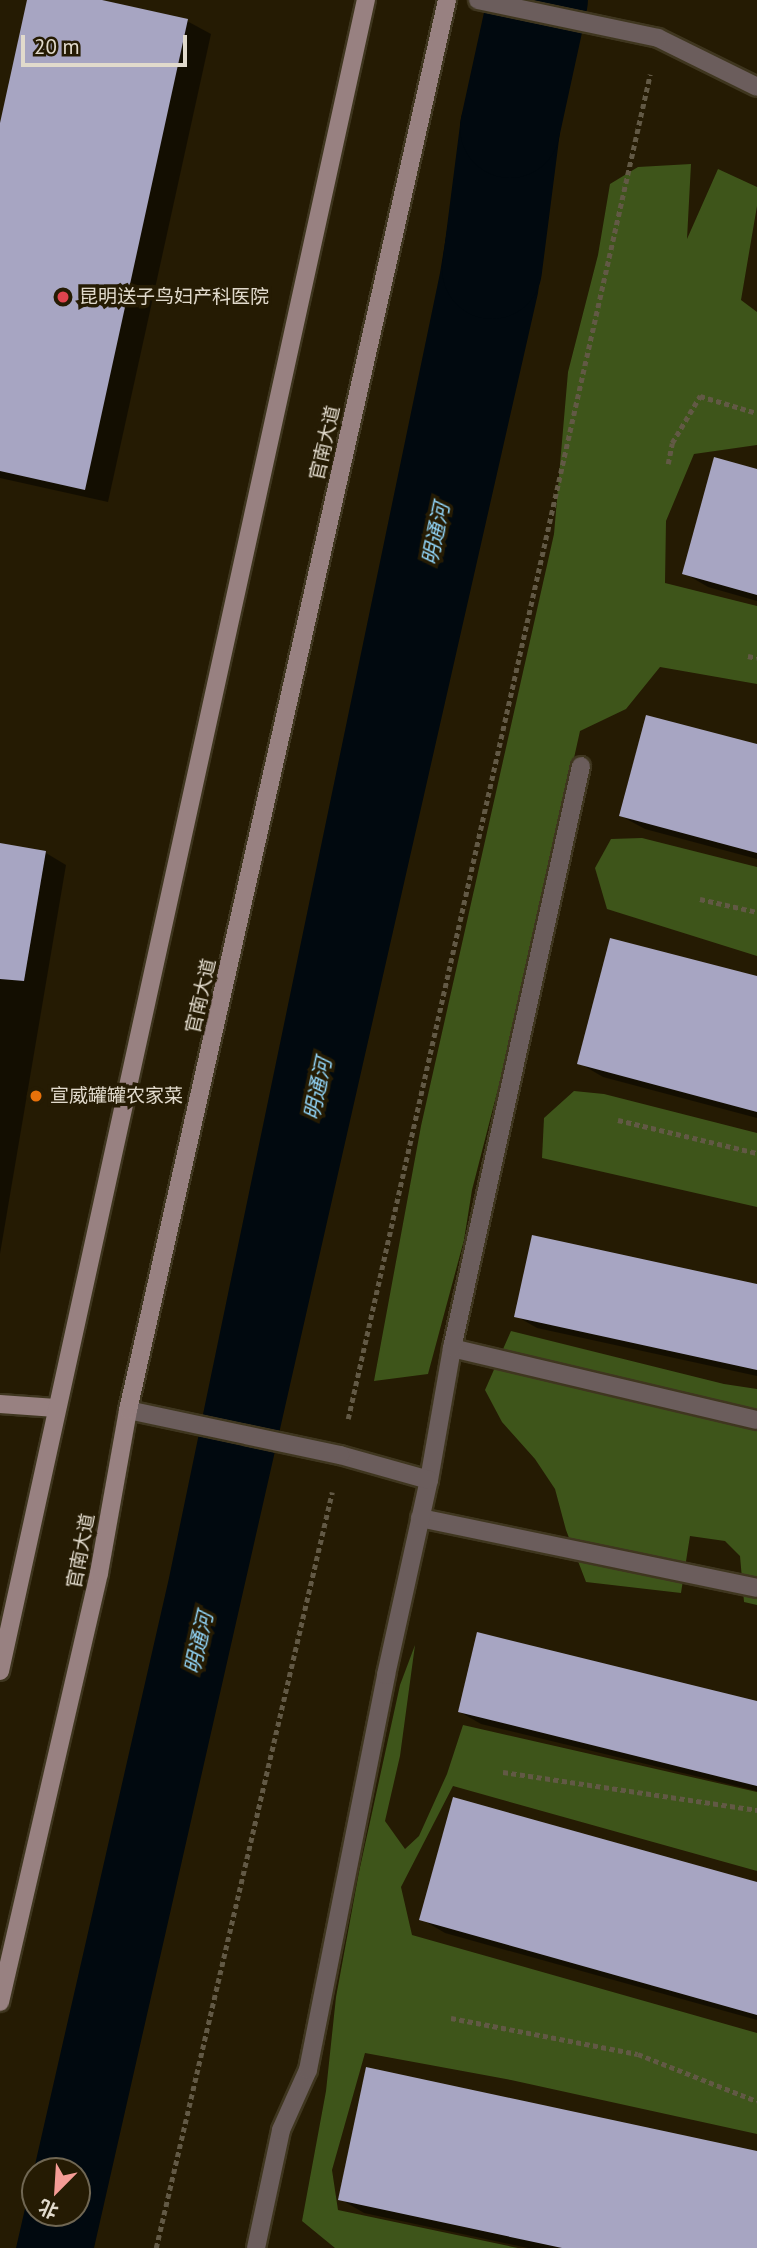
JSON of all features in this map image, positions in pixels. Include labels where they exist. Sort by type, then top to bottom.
[{"type":"main road","points":[[0,1671],[366,0]]},
{"type":"main road","name":"官南大道","points":[[0,2002],[99,1573],[128,1410],[447,0]]},
{"type":"main road","points":[[0,1404],[56,1408]]},
{"type":"street","points":[[478,0],[658,38],[757,86]]},
{"type":"street","points":[[256,2248],[281,2130],[308,2070],[386,1675],[429,1480],[452,1348],[581,766]]},
{"type":"street","points":[[452,1348],[757,1420]]},
{"type":"street","points":[[128,1410],[340,1455],[429,1480]]},
{"type":"street","points":[[421,1518],[757,1588]]},
{"type":"path","points":[[156,2248],[340,1455],[658,38]]},
{"type":"path","points":[[668,464],[672,443],[700,396],[757,414]]},
{"type":"path","points":[[748,656],[757,658]]},
{"type":"path","points":[[700,899],[757,912]]},
{"type":"path","points":[[618,1120],[757,1153]]},
{"type":"path","points":[[503,1772],[757,1810]]},
{"type":"path","points":[[451,2018],[638,2054],[757,2101]]},
{"type":"green space","points":[[691,164],[687,239],[718,169],[757,187],[757,206],[741,300],[757,312],[757,445],[694,454],[666,521],[665,583],[757,606],[757,684],[660,667],[626,709],[580,731],[517,1015],[472,1190],[464,1240],[428,1374],[374,1381],[421,1126],[554,534],[568,372],[598,255],[610,184],[638,167]]},
{"type":"green space","points":[[642,838],[757,867],[757,956],[607,909],[595,868],[611,839]]},
{"type":"green space","points":[[574,1091],[604,1094],[757,1133],[757,1207],[542,1158],[544,1118]]},
{"type":"green space","points":[[511,1331],[724,1384],[757,1389],[757,1605],[744,1602],[740,1556],[725,1541],[690,1536],[681,1593],[586,1582],[566,1530],[555,1489],[535,1459],[502,1422],[485,1390]]},
{"type":"green space","points":[[415,1645],[400,1756],[385,1821],[405,1849],[419,1836],[447,1774],[463,1725],[757,1792],[757,1871],[453,1786],[401,1887],[412,1935],[757,2033],[757,2134],[511,2080],[365,2053],[332,2170],[338,2210],[518,2248],[335,2248],[302,2221],[326,2091],[336,1997],[359,1872],[400,1685]]},
{"type":"water","points":[[465,121],[556,142],[538,293],[94,2248],[16,2248],[21,2226],[91,2227],[91,2157],[37,2157],[169,1578],[440,273]]},
{"type":"building","name":"昆明送子鸟妇产科医院","points":[[27,0],[102,0],[188,19],[85,490],[0,471],[0,123]]},
{"type":"building","points":[[714,457],[757,469],[757,595],[682,574]]},
{"type":"building","points":[[646,715],[757,744],[757,853],[619,816]]},
{"type":"building","points":[[0,843],[46,851],[24,981],[0,979]]},
{"type":"building","points":[[610,938],[757,976],[757,1112],[577,1064]]},
{"type":"building","points":[[532,1235],[757,1284],[757,1370],[514,1317]]},
{"type":"building","points":[[477,1632],[757,1701],[757,1786],[458,1712]]},
{"type":"building","points":[[453,1797],[757,1882],[757,2015],[419,1920]]},
{"type":"building","points":[[366,2067],[757,2151],[757,2248],[562,2248],[338,2200]]},
{"type":"waterway","name":"明通河","points":[[492,269],[510,128],[538,0]]},
{"type":"place","name":"昆明送子鸟妇产科医院","points":[[63,297]]},
{"type":"place","name":"宣威罐罐农家菜","points":[[36,1096]]}]
